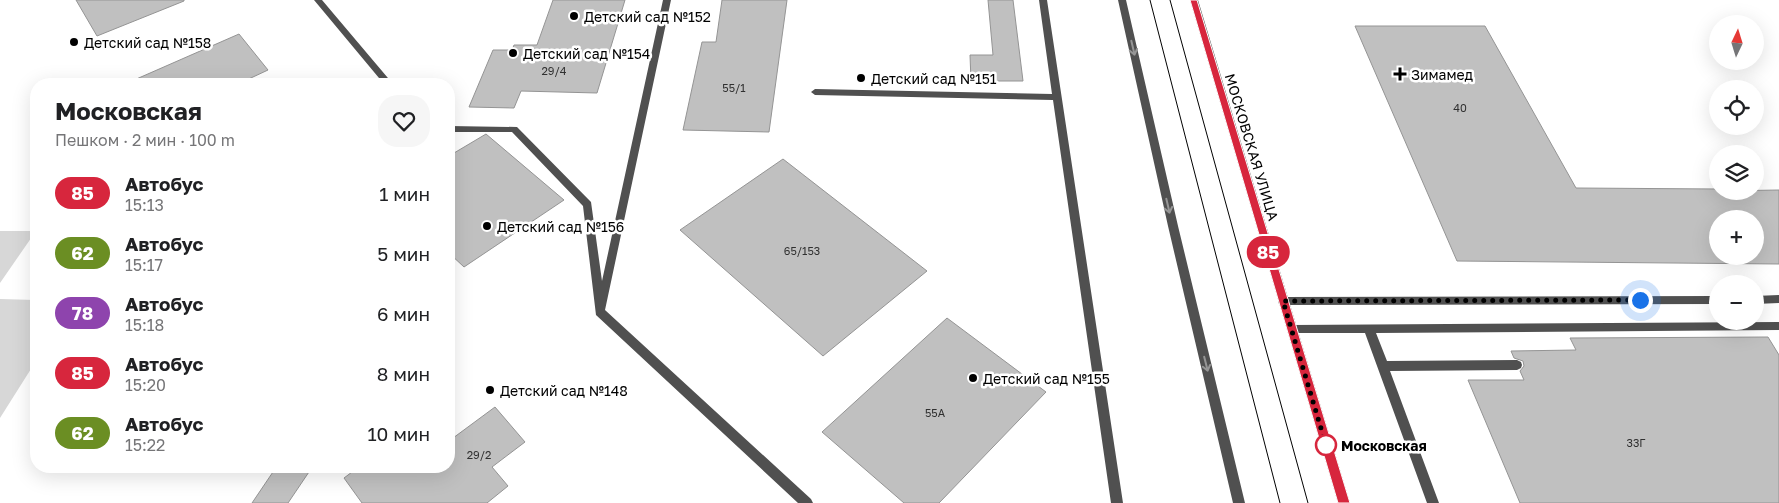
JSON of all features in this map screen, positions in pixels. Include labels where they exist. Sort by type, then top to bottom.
[{"type":"street","points":[[318,0],[384,78]]},
{"type":"street","points":[[600,312],[667,0]]},
{"type":"street","points":[[1042,0],[1117,503]]},
{"type":"street","points":[[1122,0],[1173,226],[1239,503]]},
{"type":"street","name":"МОСКОВСКАЯ УЛИЦА","points":[[1194,0],[1344,503]]},
{"type":"street","points":[[815,92],[1057,97]]},
{"type":"street","points":[[455,129],[514,129],[588,205],[600,312],[807,503]]},
{"type":"street","points":[[1764,300],[1779,299]]},
{"type":"street","points":[[1283,301],[1709,300]]},
{"type":"street","points":[[1292,329],[1779,326]]},
{"type":"street","points":[[1369,328],[1433,503]]},
{"type":"street","points":[[1382,366],[1517,365]]},
{"type":"shaded area","points":[[0,231],[30,231],[30,240],[0,283]]},
{"type":"shaded area","points":[[0,299],[30,300],[30,370],[0,418]]},
{"type":"building","points":[[76,0],[184,0],[184,1],[97,36]]},
{"type":"building","points":[[553,0],[625,0],[597,93],[521,91],[514,108],[469,107],[493,50],[512,50],[514,45],[537,45]]},
{"type":"building","points":[[722,0],[787,0],[769,132],[683,130],[702,42],[716,42]]},
{"type":"building","points":[[988,0],[1013,0],[1023,81],[971,81],[970,55],[993,55]]},
{"type":"building","points":[[1355,26],[1485,26],[1576,188],[1709,189],[1709,200],[1764,200],[1764,190],[1779,190],[1779,264],[1764,264],[1764,210],[1709,210],[1709,263],[1457,261]]},
{"type":"building","points":[[239,34],[268,70],[251,78],[139,78]]},
{"type":"building","name":"Детский сад №156","points":[[486,134],[564,200],[464,267],[455,259],[455,152]]},
{"type":"building","points":[[783,159],[927,271],[823,356],[680,230]]},
{"type":"building","points":[[947,318],[1046,392],[939,503],[904,503],[822,432]]},
{"type":"building","points":[[1768,337],[1779,355],[1779,503],[1520,503],[1468,380],[1524,380],[1520,371],[1524,366],[1523,361],[1514,358],[1511,351],[1576,350],[1570,338]]},
{"type":"building","points":[[495,407],[525,442],[492,467],[508,486],[487,503],[362,503],[344,478],[351,473],[455,473],[455,437]]},
{"type":"building","points":[[272,473],[308,473],[288,503],[252,503]]},
{"type":"tram line","points":[[1150,0],[1280,503]]},
{"type":"tram line","points":[[1170,0],[1308,503]]},
{"type":"bus line","name":"85","points":[[1194,0],[1344,503]]},
{"type":"place","name":"Детский сад №152","points":[[574,16]]},
{"type":"place","name":"Детский сад №158","points":[[74,42]]},
{"type":"place","name":"Детский сад №154","points":[[513,53]]},
{"type":"place","name":"Зимамед","points":[[1400,74]]},
{"type":"place","name":"Детский сад №151","points":[[861,78]]},
{"type":"place","name":"Детский сад №156","points":[[487,226]]},
{"type":"place","name":"Детский сад №155","points":[[973,378]]},
{"type":"place","name":"Детский сад №148","points":[[490,390]]},
{"type":"place","name":"Московская","points":[[1326,445]]},
{"type":"route","points":[[1326,445],[1283,301],[1640,300]]}]
